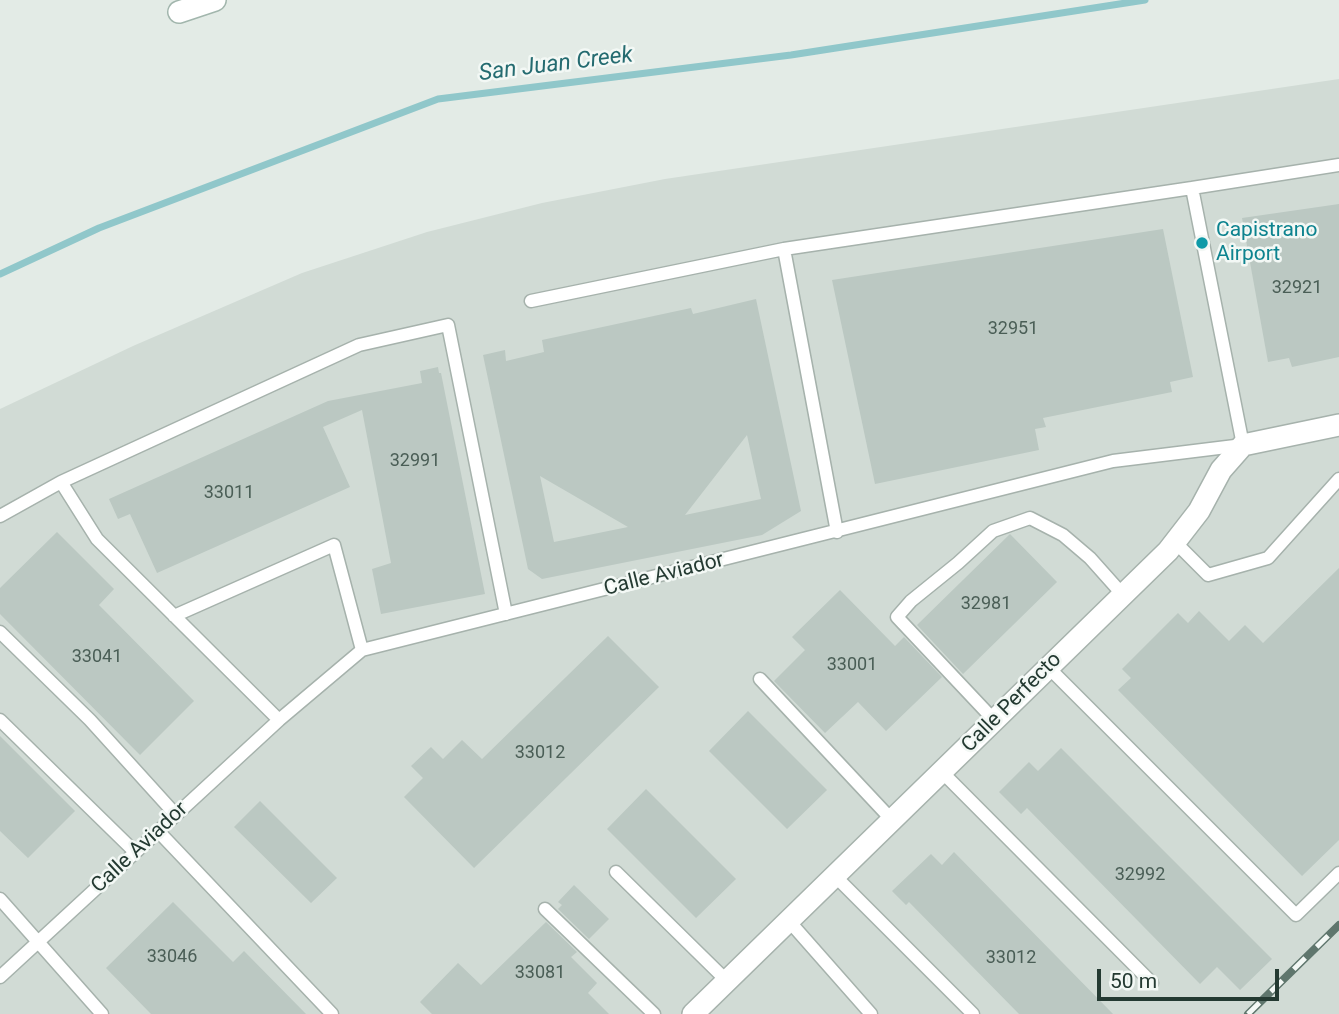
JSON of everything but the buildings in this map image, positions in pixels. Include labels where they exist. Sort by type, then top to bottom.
[{"type":"street","points":[[179,12],[215,0]]},
{"type":"street","points":[[1243,444],[1339,425]]},
{"type":"street","name":"Calle Perfecto","points":[[693,1014],[1175,542],[1199,511],[1221,470],[1243,444]]},
{"type":"lane","points":[[531,301],[783,249],[1339,165]]},
{"type":"lane","points":[[1192,188],[1243,444]]},
{"type":"lane","points":[[783,249],[837,532]]},
{"type":"lane","points":[[0,516],[61,482],[359,345],[448,325],[506,614]]},
{"type":"lane","name":"Calle Aviador","points":[[0,977],[279,720],[362,650],[1113,461],[1243,444]]},
{"type":"lane","points":[[1175,542],[1208,575],[1268,558],[1339,479]]},
{"type":"lane","points":[[61,482],[97,539],[279,720]]},
{"type":"lane","points":[[994,720],[897,617],[911,601],[993,531],[1030,518],[1063,535],[1090,558],[1123,595]]},
{"type":"lane","points":[[174,615],[334,545],[362,650]]},
{"type":"lane","points":[[0,632],[90,720],[176,815]]},
{"type":"lane","points":[[1048,667],[1296,915],[1339,873]]},
{"type":"lane","points":[[760,680],[892,820]]},
{"type":"lane","points":[[0,720],[135,852]]},
{"type":"lane","points":[[942,772],[1152,983]]},
{"type":"lane","points":[[158,831],[331,1014]]},
{"type":"lane","points":[[616,872],[727,981]]},
{"type":"lane","points":[[835,876],[973,1014]]},
{"type":"lane","points":[[0,899],[102,1014]]},
{"type":"lane","points":[[545,909],[654,1014]]},
{"type":"lane","points":[[789,920],[871,1014]]},
{"type":"shaded area","points":[[1339,79],[1339,1014],[0,1014],[0,409],[133,346],[302,273],[427,232],[542,203],[665,179]]},
{"type":"waterway","name":"San Juan Creek","points":[[0,274],[99,228],[438,99],[791,55],[1145,0]]},
{"type":"railway","points":[[1248,1014],[1339,925]]},
{"type":"place","name":"Capistrano Airport","points":[[1202,243]]}]
